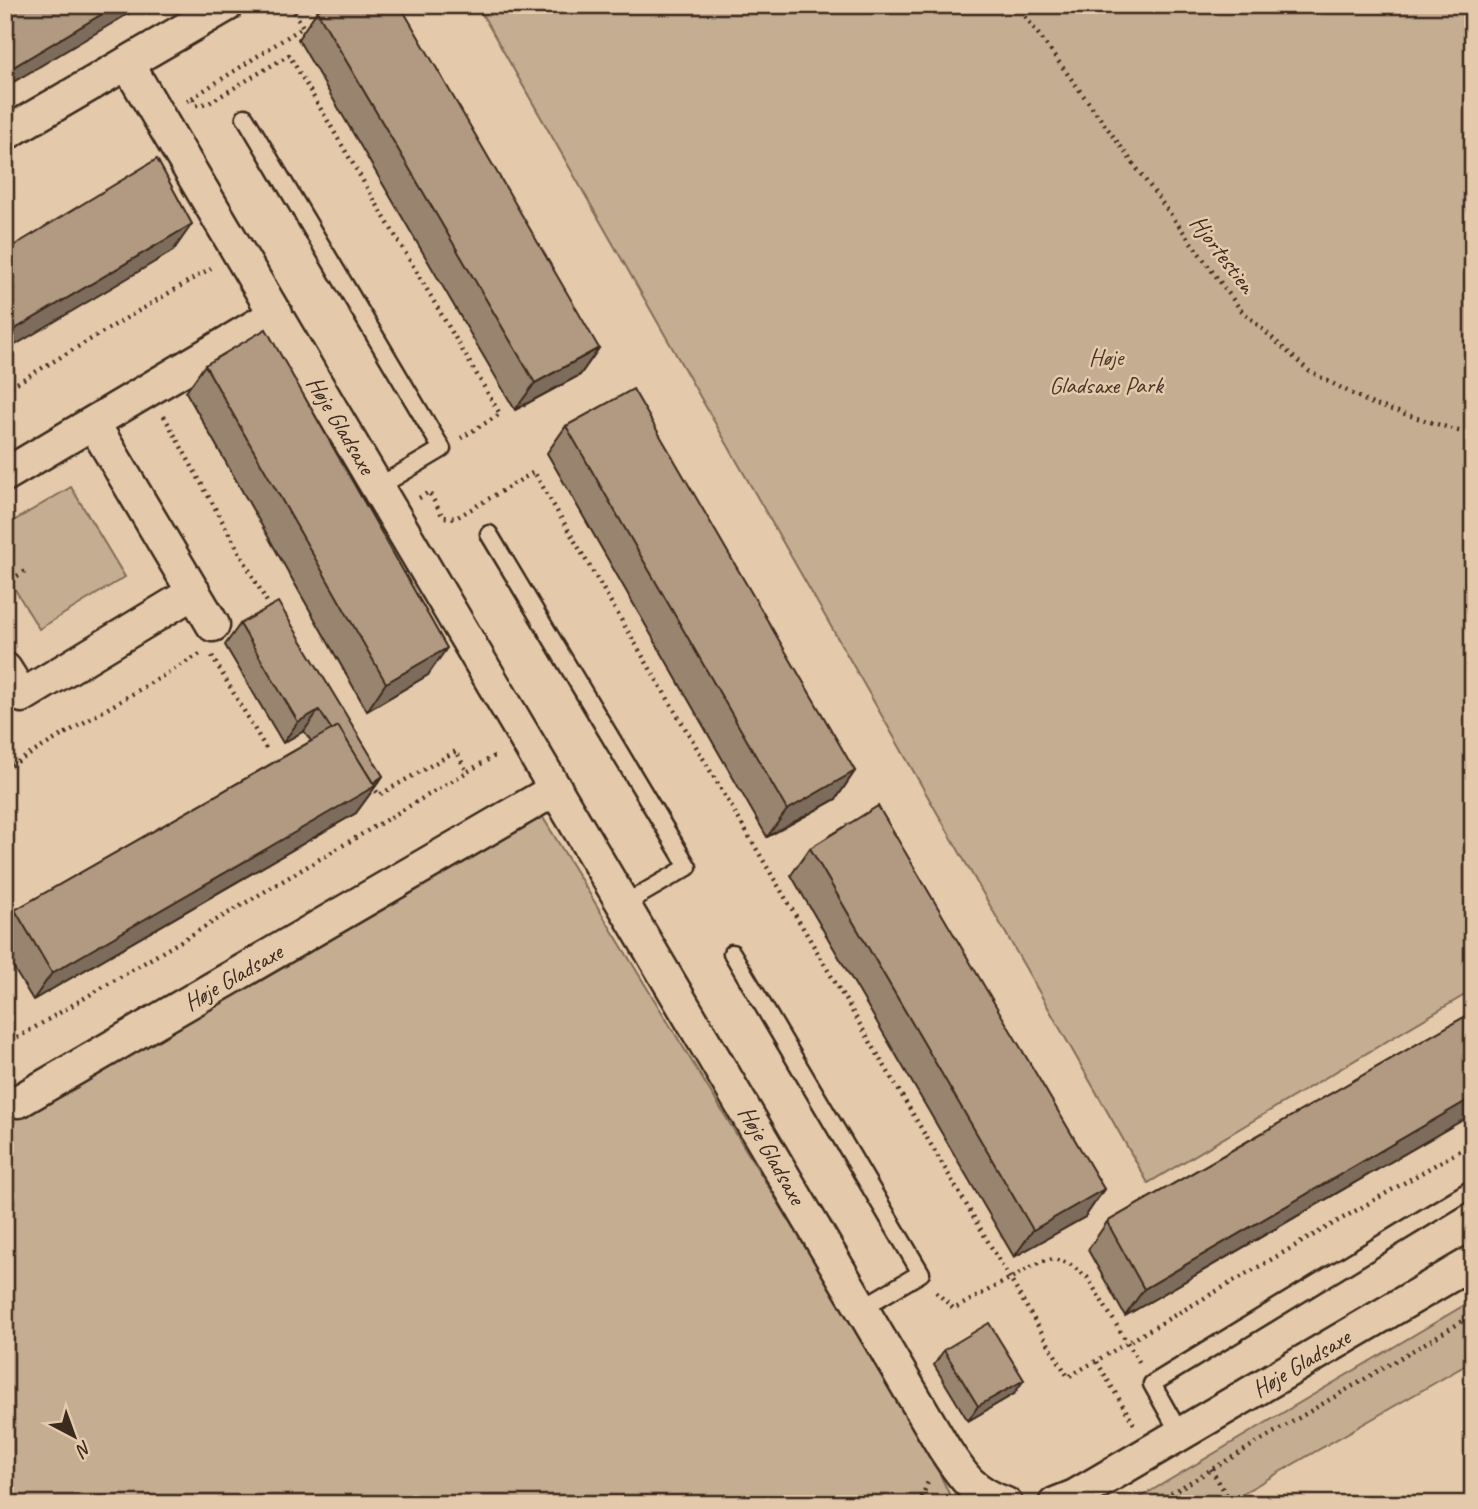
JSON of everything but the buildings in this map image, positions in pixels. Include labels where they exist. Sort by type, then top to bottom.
[{"type":"street","points":[[5,134],[227,5]]},
{"type":"street","name":"Høje Gladsaxe","points":[[127,63],[966,1481],[989,1498],[1006,1504]]},
{"type":"street","points":[[5,475],[276,314]]},
{"type":"street","points":[[93,423],[214,625]]},
{"type":"street","points":[[5,669],[22,696],[194,592]]},
{"type":"street","name":"Høje Gladsaxe","points":[[19,1101],[555,789]]},
{"type":"street","name":"Høje Gladsaxe","points":[[1055,1504],[1075,1496],[1473,1262]]},
{"type":"lane","points":[[245,117],[442,449],[378,487]]},
{"type":"lane","points":[[489,534],[688,867],[624,904]]},
{"type":"lane","points":[[732,953],[921,1273],[862,1308]]},
{"type":"lane","points":[[1180,1434],[1152,1384],[1473,1188]]},
{"type":"path","points":[[290,5],[303,27]]},
{"type":"path","name":"Hjortestien","points":[[1017,5],[1240,309],[1309,371],[1370,403],[1459,431],[1473,432]]},
{"type":"path","points":[[192,98],[312,21]]},
{"type":"path","points":[[209,103],[289,55],[500,414],[442,449]]},
{"type":"path","points":[[5,390],[239,251]]},
{"type":"path","points":[[149,389],[273,612],[262,618]]},
{"type":"path","points":[[456,518],[534,472],[1068,1377],[1128,1345],[1473,1143]]},
{"type":"path","points":[[5,583],[29,569]]},
{"type":"path","points":[[5,769],[208,650],[268,752]]},
{"type":"path","points":[[5,1045],[526,738]]},
{"type":"path","points":[[367,777],[379,795],[456,751],[467,772]]},
{"type":"path","points":[[5,848],[9,904],[5,906]]},
{"type":"path","points":[[918,1275],[954,1309],[1042,1261],[1054,1259],[1068,1263],[1087,1278],[1152,1384]]},
{"type":"path","points":[[1153,1504],[1473,1315]]},
{"type":"path","points":[[1097,1362],[1150,1452]]},
{"type":"path","points":[[1211,1469],[1232,1504]]},
{"type":"green space","name":"Høje Gladsaxe Park","points":[[477,5],[1473,5],[1473,990],[1148,1183]]},
{"type":"green space","points":[[71,487],[125,577],[39,629],[5,573],[5,526]]},
{"type":"green space","points":[[539,811],[925,1443],[954,1504],[5,1504],[5,1118]]},
{"type":"green space","points":[[1473,1300],[1473,1361],[1224,1504],[1129,1504]]}]
